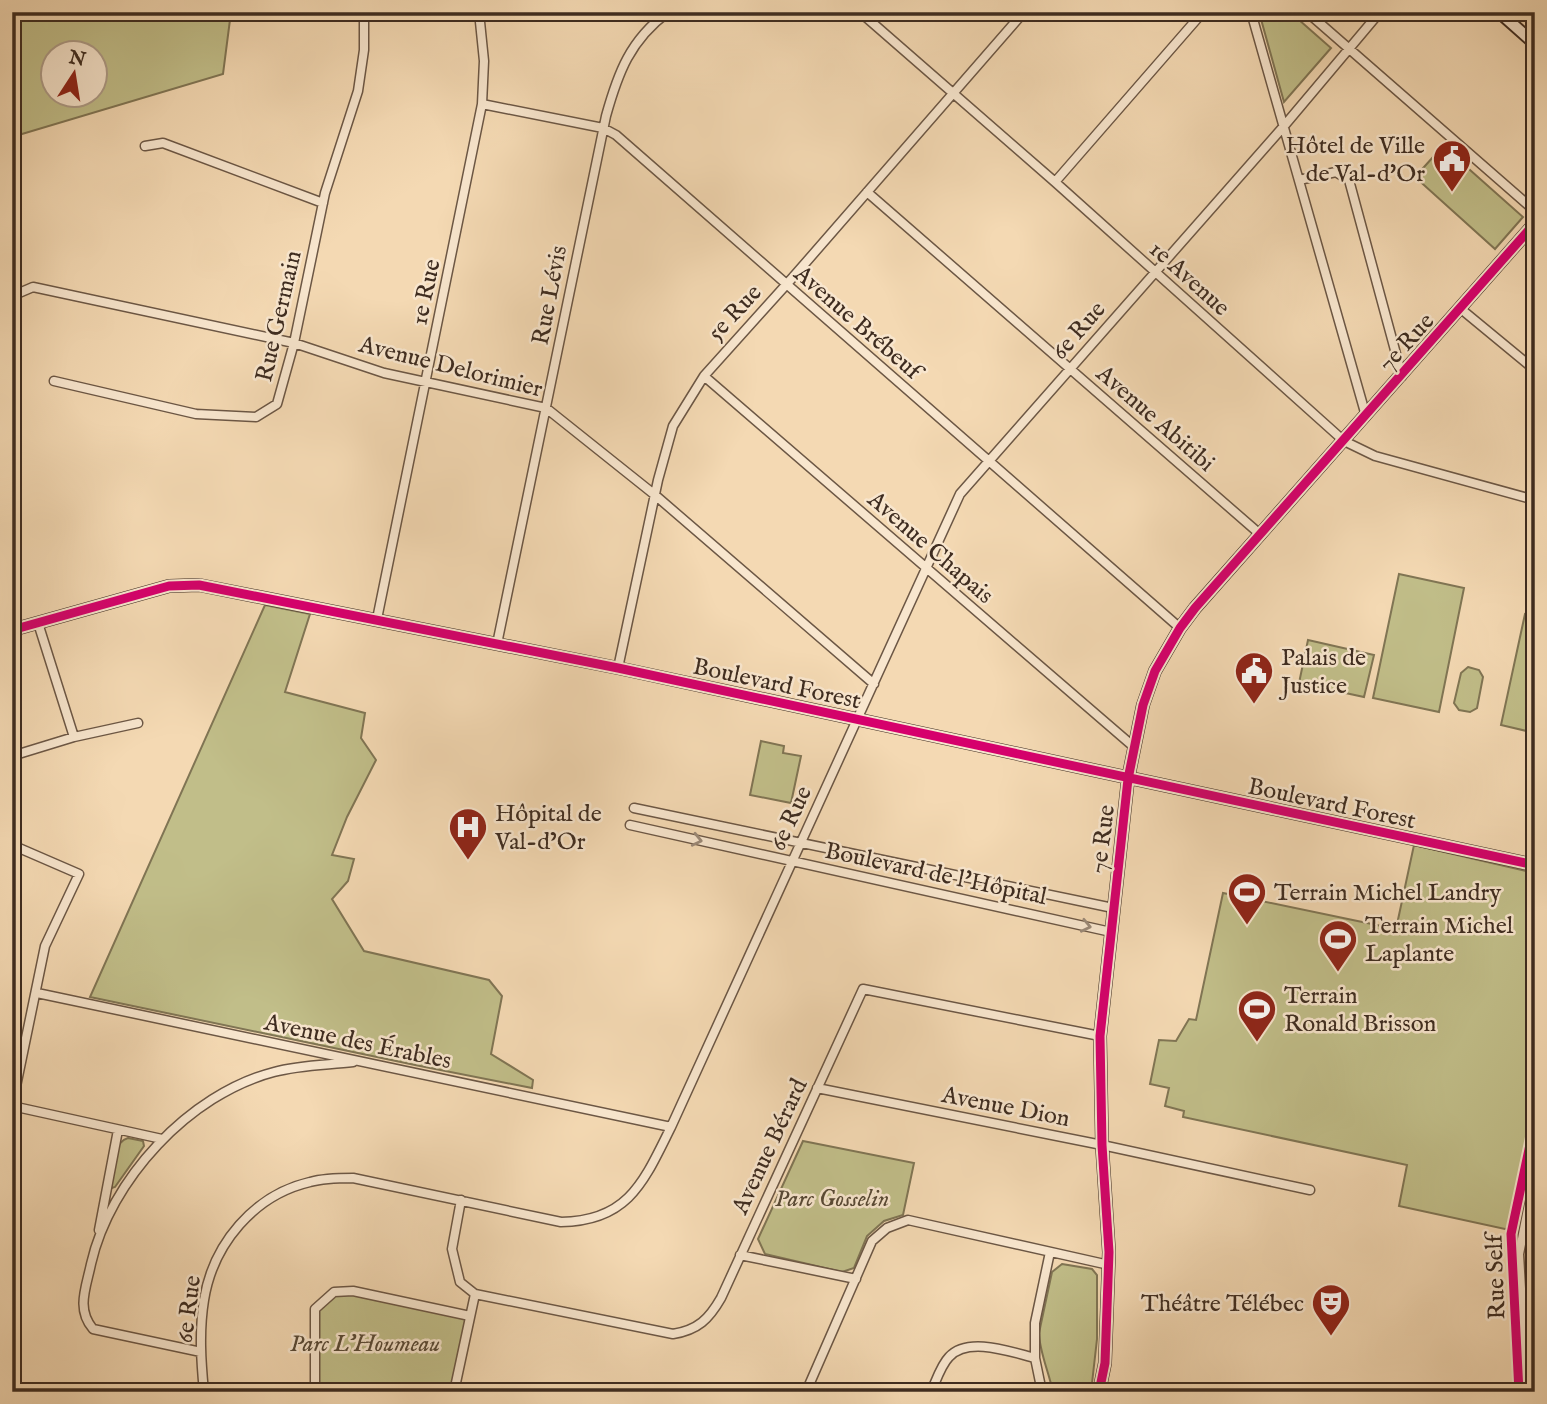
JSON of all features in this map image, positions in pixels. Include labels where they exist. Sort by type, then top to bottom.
[{"type":"street","name":"Rue Germain","points":[[54,381],[196,414],[256,416],[277,404],[294,343],[323,203],[358,91],[364,50],[364,12]]},
{"type":"street","name":"1e Rue","points":[[377,619],[482,104],[484,61],[479,12]]},
{"type":"street","name":"Rue Lévis","points":[[497,644],[603,128],[617,78],[628,56],[645,33],[668,12]]},
{"type":"street","name":"1e Avenue","points":[[860,12],[1055,182],[1344,441],[1375,456],[1535,500]]},
{"type":"street","name":"5e Rue","points":[[618,668],[655,495],[673,426],[704,376],[1024,12]]},
{"type":"street","points":[[1055,182],[1203,12]]},
{"type":"street","points":[[1251,12],[1366,416]]},
{"type":"street","points":[[1307,12],[1535,211]]},
{"type":"street","name":"6e Rue","points":[[204,1392],[201,1352],[204,1298],[216,1258],[237,1226],[268,1200],[309,1182],[353,1178],[561,1222],[580,1222],[613,1211],[636,1192],[645,1180],[671,1127],[960,494],[1380,12]]},
{"type":"street","points":[[1499,12],[1535,44]]},
{"type":"street","name":"Avenue Brébeuf","points":[[482,104],[603,128],[616,135],[1180,628]]},
{"type":"street","points":[[145,146],[163,143],[323,203]]},
{"type":"street","points":[[1299,180],[1336,172],[1349,180],[1402,376]]},
{"type":"street","name":"Avenue Abitibi","points":[[867,192],[1261,535]]},
{"type":"street","name":"7e Rue","points":[[1100,1392],[1105,1363],[1109,1265],[1102,1145],[1100,1036],[1128,779],[1143,705],[1155,671],[1180,628],[1535,223]]},
{"type":"street","name":"Avenue Delorimier","points":[[12,296],[33,287],[294,343],[384,373],[547,408],[655,495],[874,684]]},
{"type":"street","points":[[1461,309],[1535,370]]},
{"type":"street","name":"Avenue Chapais","points":[[704,376],[1133,747]]},
{"type":"street","name":"Boulevard Forest","points":[[12,630],[169,586],[199,585],[618,668],[1535,865]]},
{"type":"street","points":[[38,623],[74,737]]},
{"type":"street","points":[[12,756],[74,737],[138,723]]},
{"type":"street","name":"Boulevard de l'Hôpital","points":[[634,808],[1114,908]]},
{"type":"street","name":"Boulevard de l'Hôpital","points":[[630,825],[1111,932]]},
{"type":"street","points":[[12,845],[79,874],[45,946],[12,1106],[162,1139]]},
{"type":"street","name":"Avenue Bérard","points":[[475,1294],[673,1334],[688,1332],[708,1319],[721,1298],[863,989],[1100,1036]]},
{"type":"street","name":"Avenue des Érables","points":[[37,993],[671,1127]]},
{"type":"street","points":[[96,1244],[123,1188],[162,1139],[182,1121],[224,1092],[274,1072],[359,1061]]},
{"type":"street","name":"Avenue Dion","points":[[817,1088],[1310,1190]]},
{"type":"street","points":[[118,1130],[83,1301],[84,1318],[93,1329],[201,1352]]},
{"type":"street","name":"Rue Self","points":[[1527,1392],[1519,1254],[1532,1200],[1535,1174]]},
{"type":"street","points":[[454,1392],[475,1294],[460,1282],[452,1249],[461,1200]]},
{"type":"street","points":[[806,1392],[872,1241],[887,1228],[908,1220],[1109,1265]]},
{"type":"street","points":[[1042,1392],[1035,1358],[1035,1323],[1050,1252]]},
{"type":"street","points":[[740,1255],[856,1279]]},
{"type":"street","points":[[315,1392],[315,1309],[334,1292],[353,1291],[470,1316]]},
{"type":"street","points":[[1521,1310],[1535,1313]]},
{"type":"street","points":[[931,1392],[947,1358],[968,1346],[1035,1358]]},
{"type":"green space","points":[[12,12],[231,12],[223,74],[22,134],[12,135]]},
{"type":"green space","points":[[1259,12],[1290,12],[1331,48],[1284,102]]},
{"type":"green space","points":[[1443,146],[1523,217],[1495,249],[1415,177]]},
{"type":"green space","points":[[1399,574],[1464,588],[1439,712],[1373,698]]},
{"type":"green space","points":[[265,605],[310,614],[285,692],[365,713],[361,738],[376,760],[347,817],[332,855],[354,859],[348,881],[332,899],[364,951],[489,980],[502,996],[491,1054],[533,1080],[532,1088],[90,997]]},
{"type":"green space","points":[[1525,614],[1535,616],[1535,733],[1501,725]]},
{"type":"green space","points":[[1308,640],[1374,655],[1364,697],[1299,683]]},
{"type":"green space","points":[[1468,667],[1479,670],[1483,677],[1477,708],[1470,712],[1459,710],[1454,703],[1461,673]]},
{"type":"green space","points":[[761,741],[784,746],[783,753],[801,756],[791,803],[750,795]]},
{"type":"green space","points":[[1414,845],[1535,873],[1535,1127],[1513,1227],[1505,1229],[1399,1206],[1407,1165],[1183,1117],[1184,1111],[1165,1106],[1169,1088],[1150,1084],[1159,1040],[1176,1041],[1189,1019],[1196,1020],[1223,893],[1396,929]]},
{"type":"green space","points":[[128,1138],[143,1141],[144,1146],[112,1188],[112,1166],[116,1151]]},
{"type":"green space","name":"Parc Gosselin","points":[[803,1141],[914,1163],[903,1215],[884,1221],[867,1236],[854,1268],[842,1272],[765,1254],[758,1239]]},
{"type":"green space","points":[[1062,1264],[1092,1269],[1097,1275],[1097,1339],[1091,1392],[1053,1392],[1041,1347],[1039,1333],[1052,1272]]},
{"type":"green space","name":"Parc L'Houmeau","points":[[353,1291],[470,1316],[454,1392],[315,1392],[315,1309],[334,1292]]},
{"type":"cycle path","points":[[1099,1392],[1105,1363],[1109,1252],[1102,1145],[1100,1036],[1128,779],[1143,705],[1155,671],[1195,608],[1535,223]]},
{"type":"cycle path","points":[[12,630],[169,586],[199,585],[618,668],[1535,865]]},
{"type":"cycle path","points":[[1519,1392],[1511,1234],[1535,1121]]},
{"type":"place","name":"Hôtel de Ville de Val-d'Or","points":[[1452,193]]},
{"type":"place","name":"Palais de Justice","points":[[1254,705]]},
{"type":"place","name":"Hôpital de Val-d’Or","points":[[468,861]]},
{"type":"place","name":"Terrain Michel Landry","points":[[1247,926]]},
{"type":"place","name":"Terrain Michel Laplante","points":[[1338,973]]},
{"type":"place","name":"Terrain Ronald Brisson","points":[[1257,1043]]},
{"type":"place","name":"Théâtre Télébec","points":[[1331,1337]]}]
